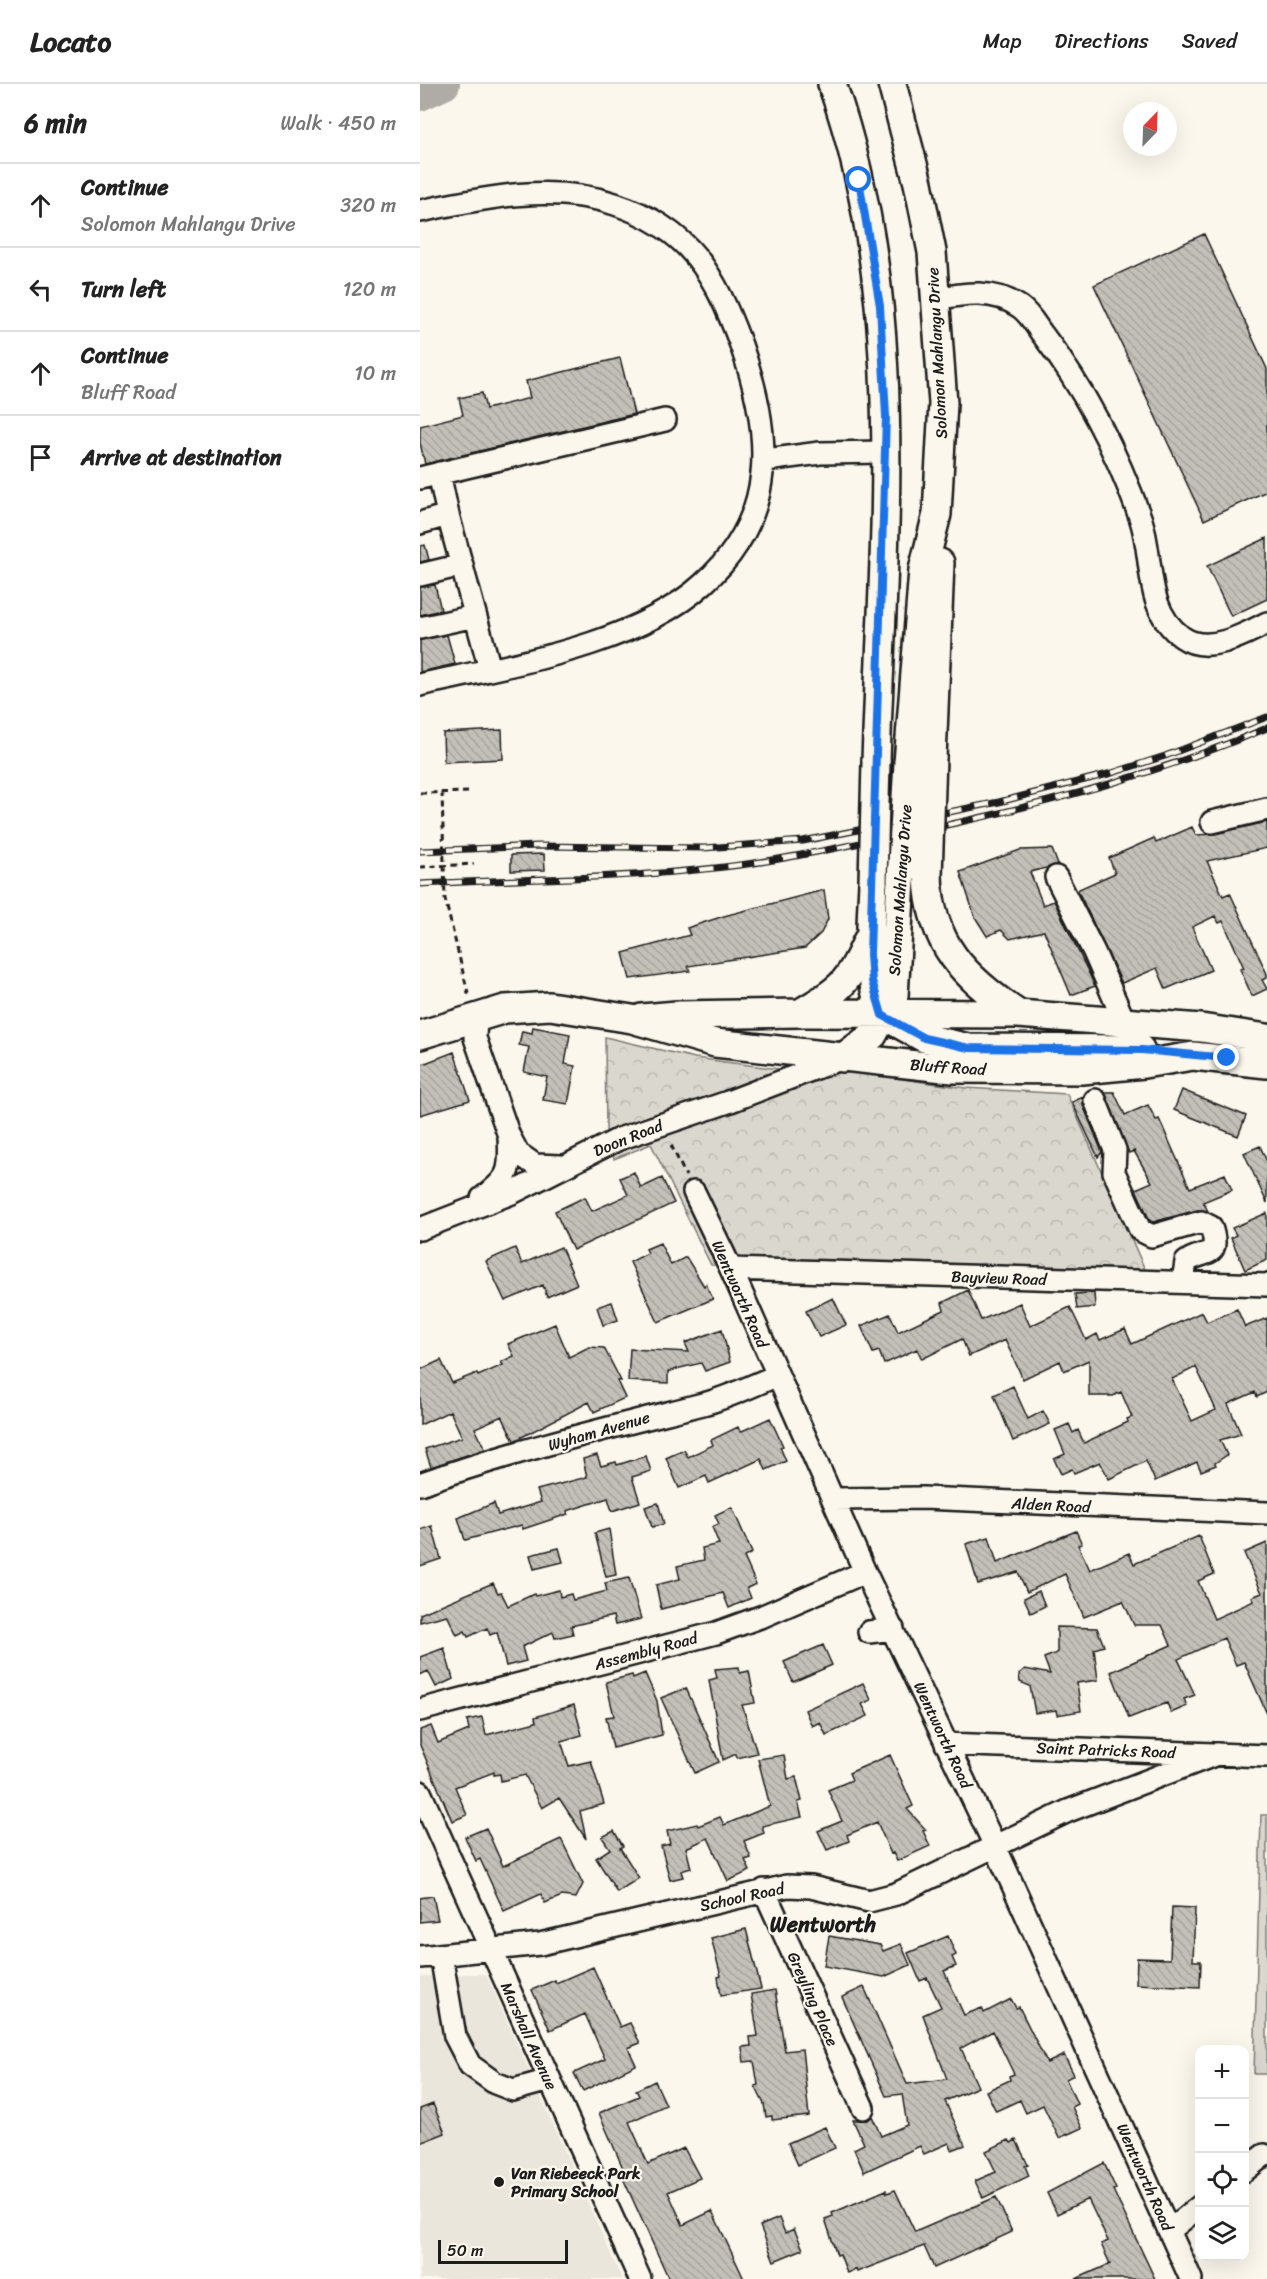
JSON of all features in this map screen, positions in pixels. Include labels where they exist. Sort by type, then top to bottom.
[{"type":"main road","name":"Solomon Mahlangu Drive","points":[[832,84],[859,180],[871,238],[884,361],[886,452],[871,931],[872,981],[882,1015]]},
{"type":"main road","name":"Solomon Mahlangu Drive","points":[[882,1015],[894,996],[901,880],[920,761],[924,570],[937,514],[943,403],[932,252],[918,183],[892,84]]},
{"type":"main road","points":[[920,761],[929,901],[941,937],[959,966],[983,990],[1018,1014]]},
{"type":"main road","points":[[800,1013],[824,999],[850,977],[871,931]]},
{"type":"main road","name":"Bluff Road","points":[[420,1035],[473,1007],[505,1009],[550,1006],[632,1019],[715,1043],[953,1069],[1041,1071],[1144,1064],[1193,1056],[1267,1064]]},
{"type":"main road","name":"Bluff Road","points":[[632,1019],[677,1015],[800,1013],[1018,1014],[1201,1028],[1267,1038]]},
{"type":"main road","points":[[842,1058],[873,1035],[882,1015],[924,1038],[969,1048],[1142,1050],[1193,1056]]},
{"type":"street","points":[[420,211],[529,193],[560,193],[617,205],[671,233],[695,254],[713,277],[731,319],[756,390],[762,418],[766,460],[762,483],[743,534],[703,585],[667,611],[622,633],[490,669],[420,685]]},
{"type":"street","points":[[936,299],[975,293],[1005,300],[1027,314],[1048,341],[1069,371],[1110,447],[1141,521],[1158,610],[1183,638],[1202,644],[1220,643],[1267,623]]},
{"type":"street","points":[[490,669],[448,515],[429,476],[665,420]]},
{"type":"street","points":[[766,460],[820,453],[886,452]]},
{"type":"street","points":[[420,523],[448,515]]},
{"type":"street","points":[[420,575],[462,565]]},
{"type":"street","points":[[420,628],[475,616]]},
{"type":"street","points":[[1212,822],[1267,809]]},
{"type":"street","points":[[1056,877],[1094,952],[1124,1021]]},
{"type":"street","points":[[473,1007],[475,1038],[509,1136],[518,1153],[534,1165],[563,1166]]},
{"type":"street","name":"Doon Road","points":[[420,1229],[512,1193],[619,1139],[728,1102],[842,1058]]},
{"type":"street","points":[[1095,1100],[1115,1150],[1114,1172],[1140,1230],[1152,1236],[1201,1222],[1211,1227],[1215,1239],[1213,1250],[1209,1254],[1186,1262],[1183,1281]]},
{"type":"street","points":[[457,1216],[503,1182],[508,1172],[509,1136]]},
{"type":"street","name":"Wentworth Road","points":[[694,1192],[731,1269],[776,1376],[834,1499],[865,1572],[995,1846],[1191,2279]]},
{"type":"street","name":"Bayview Road","points":[[731,1269],[1267,1285]]},
{"type":"street","name":"Wyham Avenue","points":[[420,1484],[672,1410],[705,1404],[776,1376]]},
{"type":"street","name":"Alden Road","points":[[834,1499],[923,1498],[1267,1513]]},
{"type":"street","name":"Assembly Road","points":[[420,1710],[716,1633],[763,1616],[865,1572]]},
{"type":"street","points":[[869,1632],[893,1629]]},
{"type":"street","name":"Saint Patricks Road","points":[[946,1744],[1267,1756]]},
{"type":"street","name":"School Road","points":[[430,1956],[551,1942],[787,1886],[811,1887],[869,1901],[897,1894],[1068,1811],[1217,1754]]},
{"type":"street","name":"Marshall Avenue","points":[[420,1792],[640,2279]]},
{"type":"street","name":"Greyling Place","points":[[764,1890],[863,2108]]},
{"type":"street","points":[[430,1956],[455,2036],[470,2065],[495,2083],[513,2090],[549,2080]]},
{"type":"street","points":[[1249,2168],[1264,2155]]},
{"type":"street","points":[[1169,2231],[1199,2207]]},
{"type":"path","points":[[442,792],[445,899],[473,1007]]},
{"type":"path","points":[[420,793],[471,792]]},
{"type":"path","points":[[420,867],[474,864]]},
{"type":"path","points":[[671,1145],[694,1192]]},
{"type":"shaded area","name":"Van Riebeeck Park Primary School","points":[[444,1974],[486,1974],[622,2279],[420,2279],[420,1977]]},
{"type":"green space","points":[[605,1037],[695,1058],[779,1069],[852,1072],[966,1088],[1067,1094],[1146,1272],[711,1265],[651,1144],[614,1159],[606,1131]]},
{"type":"green space","points":[[1261,1815],[1267,1815],[1267,2074],[1254,2074]]},
{"type":"building","points":[[1204,234],[1267,369],[1267,491],[1204,520],[1094,285]]},
{"type":"building","points":[[620,358],[634,414],[425,464],[420,443],[420,426],[463,415],[459,398],[482,393],[486,409],[530,398],[526,381]]},
{"type":"building","points":[[1267,538],[1267,599],[1231,616],[1207,566]]},
{"type":"building","points":[[425,545],[429,560],[420,562],[420,546]]},
{"type":"building","points":[[435,585],[441,610],[420,615],[420,587]]},
{"type":"building","points":[[447,635],[455,664],[420,672],[420,640]]},
{"type":"building","points":[[502,730],[503,759],[444,762],[443,733]]},
{"type":"building","points":[[1267,822],[1267,848],[1207,861],[1223,896],[1230,893],[1267,974],[1267,978],[1262,980],[1267,989],[1252,996],[1240,969],[1244,968],[1223,921],[1219,923],[1215,916],[1192,927],[1211,970],[1166,989],[1157,968],[1122,983],[1079,889],[1115,873],[1109,858],[1154,838],[1156,843],[1192,827],[1196,835],[1214,834]]},
{"type":"building","points":[[1052,849],[1058,865],[1030,872],[1043,905],[1054,901],[1095,986],[1071,995],[1044,931],[1010,939],[1001,930],[987,936],[975,917],[960,872],[1020,850]]},
{"type":"building","points":[[544,854],[545,870],[511,871],[511,855]]},
{"type":"building","points":[[824,890],[828,919],[821,933],[805,948],[688,966],[690,971],[630,979],[623,953],[690,935],[687,928],[724,916]]},
{"type":"building","points":[[533,1027],[570,1034],[565,1064],[575,1066],[568,1104],[543,1100],[547,1077],[524,1072],[529,1047],[519,1045],[522,1031],[532,1033]]},
{"type":"building","points":[[454,1052],[470,1100],[420,1115],[420,1065]]},
{"type":"building","points":[[1182,1090],[1246,1116],[1238,1136],[1174,1110]]},
{"type":"building","points":[[1105,1092],[1114,1092],[1125,1115],[1148,1105],[1156,1120],[1159,1119],[1190,1188],[1225,1174],[1232,1190],[1203,1202],[1208,1211],[1197,1210],[1150,1221],[1136,1189],[1152,1182],[1134,1151],[1129,1153]]},
{"type":"building","points":[[1083,1097],[1083,1105],[1102,1152],[1098,1157],[1072,1102]]},
{"type":"building","points":[[1260,1146],[1267,1162],[1267,1203],[1244,1153]]},
{"type":"building","points":[[634,1172],[641,1188],[662,1178],[674,1203],[573,1250],[555,1211],[585,1197],[592,1211],[628,1195],[620,1178]]},
{"type":"building","points":[[1267,1213],[1267,1260],[1245,1270],[1231,1238],[1236,1235],[1232,1228]]},
{"type":"building","points":[[660,1243],[671,1265],[686,1257],[704,1286],[706,1284],[713,1299],[658,1322],[630,1262],[648,1253],[646,1249]]},
{"type":"building","points":[[561,1247],[577,1284],[547,1297],[543,1285],[505,1301],[486,1261],[515,1248],[522,1264]]},
{"type":"building","points":[[968,1290],[981,1320],[1020,1303],[1030,1326],[1070,1307],[1086,1340],[1097,1334],[1100,1340],[1125,1329],[1132,1344],[1202,1312],[1207,1322],[1237,1309],[1245,1327],[1267,1318],[1267,1392],[1257,1397],[1255,1392],[1228,1404],[1241,1434],[1220,1440],[1227,1455],[1215,1463],[1216,1465],[1201,1471],[1197,1462],[1155,1481],[1146,1461],[1109,1479],[1100,1462],[1074,1473],[1072,1469],[1061,1474],[1054,1459],[1065,1454],[1055,1430],[1069,1424],[1073,1433],[1078,1430],[1084,1443],[1128,1422],[1127,1419],[1132,1417],[1121,1392],[1113,1396],[1089,1396],[1089,1360],[1064,1371],[1060,1361],[1023,1379],[1005,1340],[969,1356],[962,1339],[922,1359],[917,1349],[884,1364],[879,1351],[873,1353],[861,1326],[890,1314],[898,1332],[944,1310],[942,1303]],"holes":[[[1196,1367],[1216,1410],[1192,1421],[1172,1379]]]},
{"type":"building","points":[[1094,1293],[1095,1307],[1077,1309],[1075,1294]]},
{"type":"building","points":[[833,1298],[846,1325],[819,1337],[806,1311]]},
{"type":"building","points":[[612,1302],[618,1320],[603,1325],[597,1307]]},
{"type":"building","points":[[555,1324],[569,1357],[589,1347],[604,1348],[621,1381],[617,1381],[625,1398],[594,1412],[589,1402],[514,1441],[502,1416],[475,1428],[485,1449],[431,1467],[425,1449],[462,1437],[450,1411],[420,1425],[420,1370],[441,1360],[452,1383],[477,1373],[478,1376],[503,1365],[501,1362],[514,1356],[508,1344]]},
{"type":"building","points":[[722,1329],[730,1362],[705,1371],[701,1363],[668,1372],[668,1383],[628,1381],[630,1349],[689,1352],[685,1343]]},
{"type":"building","points":[[1013,1386],[1028,1419],[1043,1411],[1050,1424],[1013,1441],[994,1395]]},
{"type":"building","points":[[770,1418],[783,1446],[780,1447],[786,1461],[766,1470],[761,1459],[709,1483],[706,1476],[679,1488],[666,1458],[684,1450],[688,1457],[713,1445],[711,1440],[738,1427],[740,1432]]},
{"type":"building","points":[[597,1455],[601,1466],[616,1462],[617,1465],[646,1456],[651,1471],[632,1477],[640,1502],[612,1511],[608,1498],[567,1511],[568,1514],[523,1529],[522,1525],[465,1540],[458,1518],[494,1503],[498,1515],[541,1502],[537,1490],[587,1477],[583,1459]]},
{"type":"building","points":[[658,1503],[664,1524],[652,1527],[645,1507]]},
{"type":"building","points":[[732,1507],[752,1553],[744,1557],[756,1584],[747,1588],[751,1598],[729,1608],[723,1593],[661,1609],[656,1585],[680,1579],[677,1566],[704,1560],[702,1548],[719,1544],[712,1527],[719,1524],[715,1515]]},
{"type":"building","points":[[432,1526],[441,1559],[420,1566],[420,1530]]},
{"type":"building","points":[[609,1529],[616,1575],[606,1577],[595,1533]]},
{"type":"building","points":[[1076,1531],[1082,1544],[1078,1545],[1090,1570],[1129,1553],[1134,1564],[1199,1536],[1214,1574],[1198,1581],[1214,1619],[1254,1601],[1252,1597],[1262,1593],[1244,1553],[1267,1543],[1267,1714],[1244,1662],[1236,1665],[1224,1638],[1178,1659],[1195,1695],[1184,1699],[1187,1706],[1171,1713],[1167,1703],[1129,1718],[1111,1672],[1171,1645],[1162,1625],[1134,1625],[1123,1601],[1084,1617],[1065,1574],[1027,1592],[1018,1572],[978,1584],[966,1544],[989,1537],[997,1563]]},
{"type":"building","points":[[559,1548],[563,1562],[534,1569],[530,1555]]},
{"type":"building","points":[[629,1578],[641,1619],[615,1625],[613,1616],[571,1626],[573,1634],[555,1638],[553,1632],[522,1647],[526,1661],[506,1666],[497,1632],[490,1635],[487,1628],[468,1637],[465,1631],[457,1635],[447,1615],[420,1622],[420,1614],[493,1583],[508,1606],[534,1594],[535,1596],[559,1590],[560,1597],[571,1594],[573,1600],[607,1591],[605,1583]]},
{"type":"building","points":[[1039,1591],[1045,1606],[1031,1613],[1024,1598]]},
{"type":"building","points":[[1057,1627],[1097,1628],[1104,1646],[1094,1649],[1098,1680],[1077,1683],[1081,1711],[1057,1715],[1056,1710],[1035,1713],[1030,1686],[1020,1682],[1019,1674],[1025,1669],[1050,1674],[1044,1658],[1057,1653]]},
{"type":"building","points":[[823,1645],[832,1665],[793,1682],[784,1662]]},
{"type":"building","points":[[444,1648],[453,1679],[436,1687],[428,1671],[420,1675],[420,1657]]},
{"type":"building","points":[[739,1667],[740,1673],[749,1671],[755,1703],[742,1705],[757,1753],[737,1758],[736,1754],[723,1760],[709,1680],[717,1678],[715,1669]]},
{"type":"building","points":[[645,1673],[657,1701],[662,1735],[613,1748],[606,1717],[614,1716],[606,1682],[632,1675],[633,1678]]},
{"type":"building","points":[[863,1683],[871,1700],[862,1704],[868,1716],[826,1735],[820,1722],[812,1726],[805,1710]]},
{"type":"building","points":[[686,1688],[719,1762],[695,1773],[661,1698]]},
{"type":"building","points":[[574,1705],[582,1735],[561,1741],[569,1766],[591,1761],[604,1804],[580,1811],[586,1839],[559,1798],[542,1808],[525,1775],[501,1781],[500,1774],[494,1775],[494,1772],[455,1787],[467,1815],[452,1821],[420,1745],[420,1730],[431,1726],[438,1743],[469,1730],[467,1720],[482,1717],[486,1735],[536,1722],[535,1717]]},
{"type":"building","points":[[784,1755],[788,1779],[796,1777],[802,1801],[798,1802],[802,1817],[762,1826],[764,1833],[744,1841],[751,1858],[745,1860],[750,1871],[728,1881],[708,1838],[686,1848],[691,1868],[681,1871],[683,1877],[670,1880],[661,1846],[670,1844],[667,1831],[697,1824],[698,1826],[720,1817],[724,1825],[770,1806],[758,1759]]},
{"type":"building","points":[[890,1755],[913,1806],[907,1809],[926,1830],[923,1831],[930,1846],[897,1861],[893,1853],[891,1854],[877,1822],[847,1835],[849,1841],[827,1850],[818,1831],[842,1821],[828,1790],[852,1780],[849,1773]]},
{"type":"building","points":[[486,1828],[503,1866],[561,1839],[583,1884],[576,1898],[562,1896],[545,1903],[541,1894],[504,1911],[480,1859],[476,1861],[465,1837]]},
{"type":"building","points":[[614,1831],[623,1846],[620,1848],[639,1878],[617,1892],[596,1858],[610,1849],[602,1837]]},
{"type":"building","points":[[433,1896],[438,1920],[420,1922],[420,1898]]},
{"type":"building","points":[[1172,1907],[1195,1908],[1193,1961],[1201,1961],[1200,1987],[1136,1984],[1137,1958],[1170,1959]]},
{"type":"building","points":[[746,1929],[761,1989],[721,1995],[718,1977],[721,1976],[711,1938]]},
{"type":"building","points":[[829,1936],[880,1945],[883,1951],[901,1944],[910,1965],[884,1977],[824,1966]]},
{"type":"building","points":[[948,1936],[956,1955],[952,1957],[956,1966],[944,1971],[964,2015],[982,2008],[984,2013],[1011,1999],[1016,2008],[1019,2007],[1047,2063],[1064,2055],[1074,2075],[1066,2079],[1077,2104],[1072,2107],[1082,2128],[1059,2138],[1043,2105],[1026,2113],[1020,2100],[996,2111],[986,2091],[1010,2080],[1009,2076],[1014,2074],[993,2031],[961,2048],[978,2087],[945,2101],[965,2145],[952,2150],[949,2143],[924,2154],[920,2146],[864,2172],[854,2149],[864,2144],[853,2120],[868,2120],[872,2116],[881,2136],[907,2125],[902,2094],[886,2096],[842,1997],[864,1987],[907,2084],[947,2079],[923,2015],[941,2007],[927,1978],[920,1981],[908,1953]]},
{"type":"building","points":[[593,1967],[620,2027],[630,2023],[640,2043],[628,2048],[636,2065],[583,2091],[574,2073],[605,2059],[585,2014],[550,2030],[532,1990],[555,1980],[556,1983]]},
{"type":"building","points":[[775,1990],[785,2051],[802,2049],[809,2116],[772,2120],[772,2116],[766,2117],[764,2104],[755,2086],[758,2085],[754,2061],[744,2062],[742,2047],[751,2046],[750,2037],[758,2036],[751,1994]]},
{"type":"building","points":[[655,2081],[666,2105],[629,2122],[648,2164],[684,2148],[700,2178],[668,2192],[683,2225],[712,2211],[744,2279],[669,2279],[622,2176],[626,2175],[599,2113],[639,2096],[636,2090]]},
{"type":"building","points":[[433,2104],[445,2133],[420,2143],[420,2109]]},
{"type":"building","points":[[825,2127],[835,2148],[798,2165],[788,2143]]},
{"type":"building","points":[[1009,2140],[1011,2143],[1016,2140],[1028,2165],[1025,2166],[1029,2176],[983,2198],[975,2181],[996,2172],[986,2151]]},
{"type":"building","points":[[1104,2163],[1116,2189],[1113,2190],[1155,2279],[1076,2279],[1110,2264],[1101,2244],[1108,2241],[1088,2199],[1057,2214],[1047,2193]]},
{"type":"building","points":[[886,2190],[887,2193],[895,2190],[915,2232],[996,2197],[1012,2232],[934,2268],[924,2246],[857,2272],[856,2269],[847,2273],[840,2254],[837,2255],[825,2219],[833,2216],[832,2213]]},
{"type":"building","points":[[779,2218],[785,2233],[794,2229],[803,2249],[774,2261],[760,2226]]},
{"type":"waterway","points":[[420,95],[444,84]]},
{"type":"railway","points":[[420,851],[538,846],[704,848],[803,841],[999,802],[1112,773],[1165,756],[1267,717]]},
{"type":"railway","points":[[420,884],[678,872],[800,855],[933,828],[1078,793],[1220,747],[1267,728]]},
{"type":"place","name":"Van Riebeeck Park Primary School","points":[[499,2182]]},
{"type":"district","name":"Wentworth","points":[[823,1924]]},
{"type":"route","points":[[859,180],[871,238],[880,306],[886,416],[870,955],[872,981],[882,1015],[924,1038],[969,1048],[1142,1050],[1227,1058]]}]
